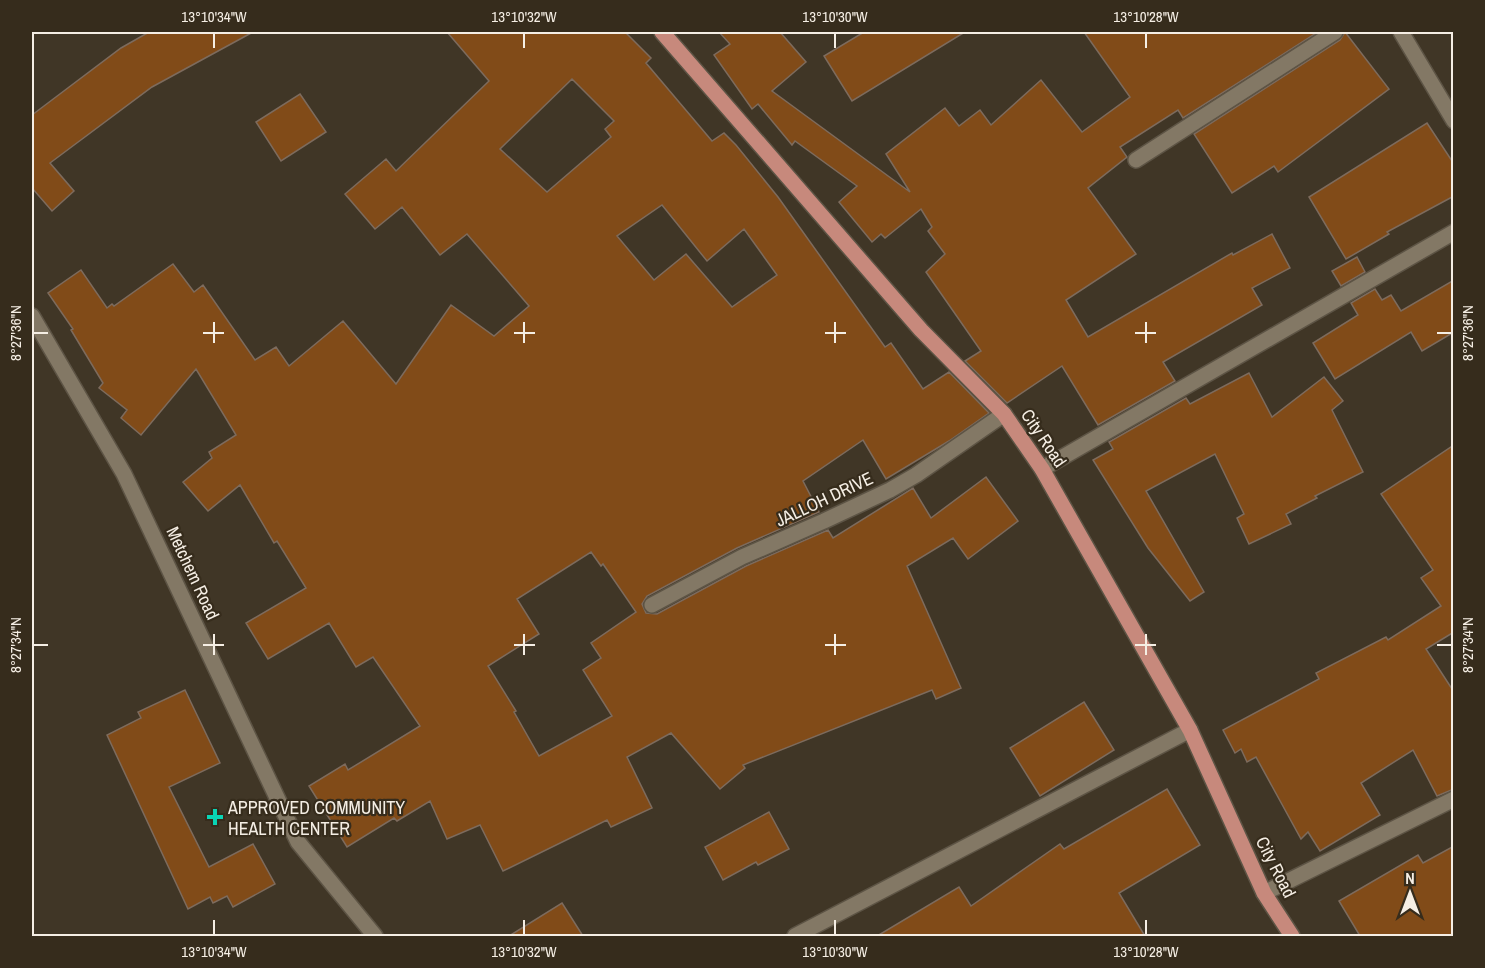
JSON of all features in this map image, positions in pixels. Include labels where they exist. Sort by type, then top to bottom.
[{"type":"main road","name":"City Road","points":[[662,32],[921,330],[1004,414],[1042,469],[1190,730],[1264,893],[1292,936]]},
{"type":"street","points":[[1136,160],[1335,32]]},
{"type":"street","points":[[1401,32],[1454,121]]},
{"type":"street","points":[[1042,469],[1454,232]]},
{"type":"street","name":"Metchem Road","points":[[32,316],[124,474],[298,842],[375,936]]},
{"type":"street","name":"JALLOH DRIVE","points":[[652,604],[742,557],[890,490],[916,475],[1004,414]]},
{"type":"street","points":[[795,936],[1190,730]]},
{"type":"street","points":[[1264,893],[1454,799]]},
{"type":"building","points":[[149,32],[253,32],[152,87],[50,163],[74,191],[52,211],[32,188],[32,115],[121,48]]},
{"type":"building","points":[[447,32],[625,32],[651,58],[646,63],[712,141],[724,133],[736,145],[778,197],[885,347],[891,343],[923,389],[949,372],[989,413],[949,441],[886,479],[863,440],[803,481],[819,512],[737,548],[647,596],[642,604],[646,613],[657,614],[746,566],[828,530],[833,538],[913,488],[931,518],[986,477],[1018,521],[968,559],[953,538],[907,566],[961,688],[936,699],[932,690],[743,765],[745,768],[720,789],[671,733],[627,757],[652,808],[611,827],[607,820],[503,871],[480,825],[447,839],[430,801],[397,821],[394,818],[347,847],[309,786],[345,764],[348,770],[420,726],[373,657],[356,667],[329,623],[268,659],[246,623],[306,588],[277,541],[274,543],[240,485],[208,511],[183,482],[212,458],[209,452],[236,435],[196,369],[141,435],[121,418],[127,410],[99,388],[103,383],[71,330],[73,329],[48,293],[81,270],[107,308],[112,304],[114,306],[173,264],[194,292],[203,285],[255,360],[276,347],[289,366],[343,321],[396,384],[451,305],[494,336],[529,306],[467,234],[440,255],[402,207],[375,229],[345,194],[386,159],[396,171],[489,81]],"holes":[[[572,79],[614,121],[605,129],[611,137],[547,192],[500,149]],[[662,205],[707,261],[744,229],[777,275],[732,307],[686,254],[654,280],[617,236]],[[591,552],[601,566],[603,564],[636,612],[591,643],[601,658],[583,670],[612,716],[539,756],[514,712],[516,711],[488,666],[539,634],[517,599]]]},
{"type":"building","points":[[719,32],[780,32],[806,62],[772,91],[910,192],[886,154],[945,108],[959,126],[980,110],[991,125],[1041,80],[1082,132],[1130,97],[1084,32],[1318,32],[1183,118],[1178,110],[1120,147],[1127,157],[1088,188],[1136,254],[1066,300],[1088,337],[1232,253],[1233,255],[1272,234],[1290,268],[1252,288],[1262,305],[1163,362],[1175,381],[1098,425],[1062,366],[1007,403],[965,361],[981,351],[926,272],[945,254],[928,231],[932,227],[921,209],[885,238],[881,234],[872,242],[839,202],[857,186],[795,141],[792,145],[758,104],[752,109],[714,55],[730,44]]},
{"type":"building","points":[[864,32],[965,32],[852,101],[824,56]]},
{"type":"building","points":[[1345,32],[1389,89],[1278,172],[1274,166],[1232,193],[1194,134],[1340,40]]},
{"type":"building","points":[[300,94],[326,132],[281,161],[256,122]]},
{"type":"building","points":[[1427,123],[1454,164],[1454,196],[1387,232],[1389,234],[1346,259],[1309,197]]},
{"type":"building","points":[[1357,257],[1365,272],[1341,286],[1332,271]]},
{"type":"building","points":[[1454,280],[1454,332],[1422,351],[1411,332],[1335,379],[1313,343],[1358,315],[1351,303],[1375,289],[1382,300],[1391,295],[1401,311]]},
{"type":"building","points":[[1249,373],[1272,417],[1324,377],[1343,401],[1332,410],[1363,472],[1315,496],[1317,498],[1286,514],[1291,524],[1249,544],[1237,518],[1244,514],[1215,454],[1146,491],[1204,592],[1190,601],[1148,548],[1093,460],[1113,449],[1109,442],[1186,398],[1190,404]]},
{"type":"building","points":[[1454,445],[1454,632],[1426,649],[1454,692],[1454,789],[1437,796],[1413,750],[1361,783],[1380,815],[1320,851],[1308,832],[1301,839],[1256,757],[1247,762],[1241,749],[1235,753],[1223,730],[1319,679],[1316,673],[1386,637],[1388,640],[1441,606],[1421,578],[1433,570],[1381,494]]},
{"type":"building","points":[[185,690],[220,763],[169,787],[209,867],[253,844],[275,884],[233,907],[227,896],[213,903],[210,897],[188,909],[107,735],[141,718],[138,712]]},
{"type":"building","points":[[1084,702],[1114,750],[1040,796],[1010,748]]},
{"type":"building","points":[[1167,789],[1200,845],[1119,893],[1145,936],[877,936],[959,887],[971,906],[1060,844],[1064,849]]},
{"type":"building","points":[[769,812],[789,849],[758,865],[756,862],[723,880],[705,847]]},
{"type":"building","points":[[1454,846],[1454,936],[1360,936],[1339,901],[1418,855],[1423,863]]},
{"type":"building","points":[[562,903],[583,936],[509,936]]},
{"type":"place","name":"APPROVED COMMUNITY HEALTH CENTER","points":[[215,817]]}]
